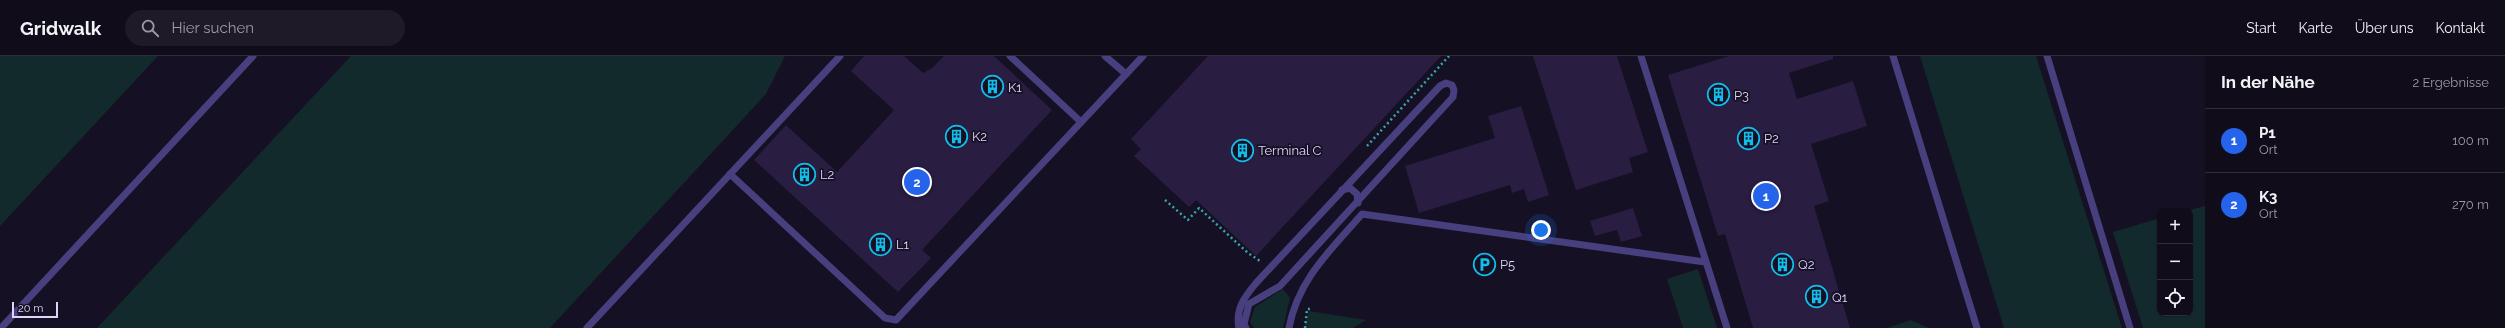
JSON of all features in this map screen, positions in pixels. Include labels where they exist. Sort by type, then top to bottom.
[{"type":"lane","points":[[1,328],[253,56]]},
{"type":"lane","points":[[587,328],[840,56]]},
{"type":"lane","points":[[1010,56],[1081,122]]},
{"type":"lane","points":[[1106,56],[1126,74]]},
{"type":"lane","points":[[730,174],[885,318],[896,320],[1143,56]]},
{"type":"lane","points":[[1641,56],[1726,328]]},
{"type":"lane","points":[[1893,56],[1977,328]]},
{"type":"lane","points":[[2047,56],[2130,328]]},
{"type":"lane","points":[[1239,328],[1238,309],[1246,295],[1440,86],[1452,85],[1454,90],[1453,97],[1358,203],[1280,286],[1249,304],[1244,324],[1246,328]]},
{"type":"lane","points":[[1342,190],[1350,188],[1357,194],[1358,203]]},
{"type":"lane","points":[[1289,328],[1296,302],[1307,278],[1362,214],[1705,262]]},
{"type":"path","points":[[1364,149],[1449,56]]},
{"type":"path","points":[[1165,200],[1188,220],[1199,208],[1259,262],[1264,257]]},
{"type":"path","points":[[1248,253],[1252,252]]},
{"type":"path","points":[[1305,328],[1307,309],[1311,309]]},
{"type":"green space","points":[[0,56],[158,56],[0,226]]},
{"type":"green space","points":[[351,56],[785,56],[766,94],[550,328],[97,328]]},
{"type":"green space","points":[[1920,56],[2036,56],[2122,328],[2004,328]]},
{"type":"green space","points":[[2205,206],[2205,328],[2143,328],[2113,232],[2157,219],[2157,316],[2193,316],[2193,209]]},
{"type":"green space","points":[[1698,269],[1717,328],[1683,328],[1667,279]]},
{"type":"green space","points":[[1283,289],[1290,298],[1283,328],[1254,328],[1250,322],[1255,307]]},
{"type":"green space","points":[[1309,311],[1366,320],[1353,328],[1304,328]]},
{"type":"green space","points":[[1911,320],[1929,328],[1887,328]]},
{"type":"building","points":[[864,56],[904,56],[923,73],[932,68],[944,56],[994,56],[1052,110],[922,250],[931,258],[898,292],[754,160],[786,125],[837,172],[894,110],[851,71]]},
{"type":"building","name":"Terminal C","points":[[1208,56],[1441,56],[1256,256],[1196,200],[1189,207],[1134,156],[1141,149],[1131,139]]},
{"type":"building","points":[[1533,56],[1617,56],[1648,152],[1629,158],[1633,172],[1576,190]]},
{"type":"building","points":[[1729,56],[1833,56],[1833,59],[1789,73],[1797,99],[1853,81],[1867,126],[1811,144],[1829,201],[1814,206],[1850,328],[1753,328],[1725,234],[1718,236],[1668,75]]},
{"type":"building","points":[[1521,106],[1549,195],[1528,202],[1524,189],[1512,193],[1510,185],[1419,213],[1405,166],[1495,138],[1488,116]]},
{"type":"building","points":[[1633,208],[1642,236],[1621,242],[1617,230],[1595,236],[1590,221]]},
{"type":"place","name":"K1","points":[[992,87]]},
{"type":"place","name":"P3","points":[[1719,95]]},
{"type":"place","name":"K2","points":[[956,136]]},
{"type":"place","name":"P2","points":[[1748,138]]},
{"type":"place","name":"Terminal C","points":[[1242,150]]},
{"type":"place","name":"L2","points":[[805,174]]},
{"type":"place","name":"K3","points":[[917,182]]},
{"type":"place","name":"P1","points":[[1766,196]]},
{"type":"place","name":"L1","points":[[880,244]]},
{"type":"place","name":"P5","points":[[1485,264]]},
{"type":"place","name":"Q2","points":[[1783,264]]},
{"type":"place","name":"Q1","points":[[1817,297]]}]
